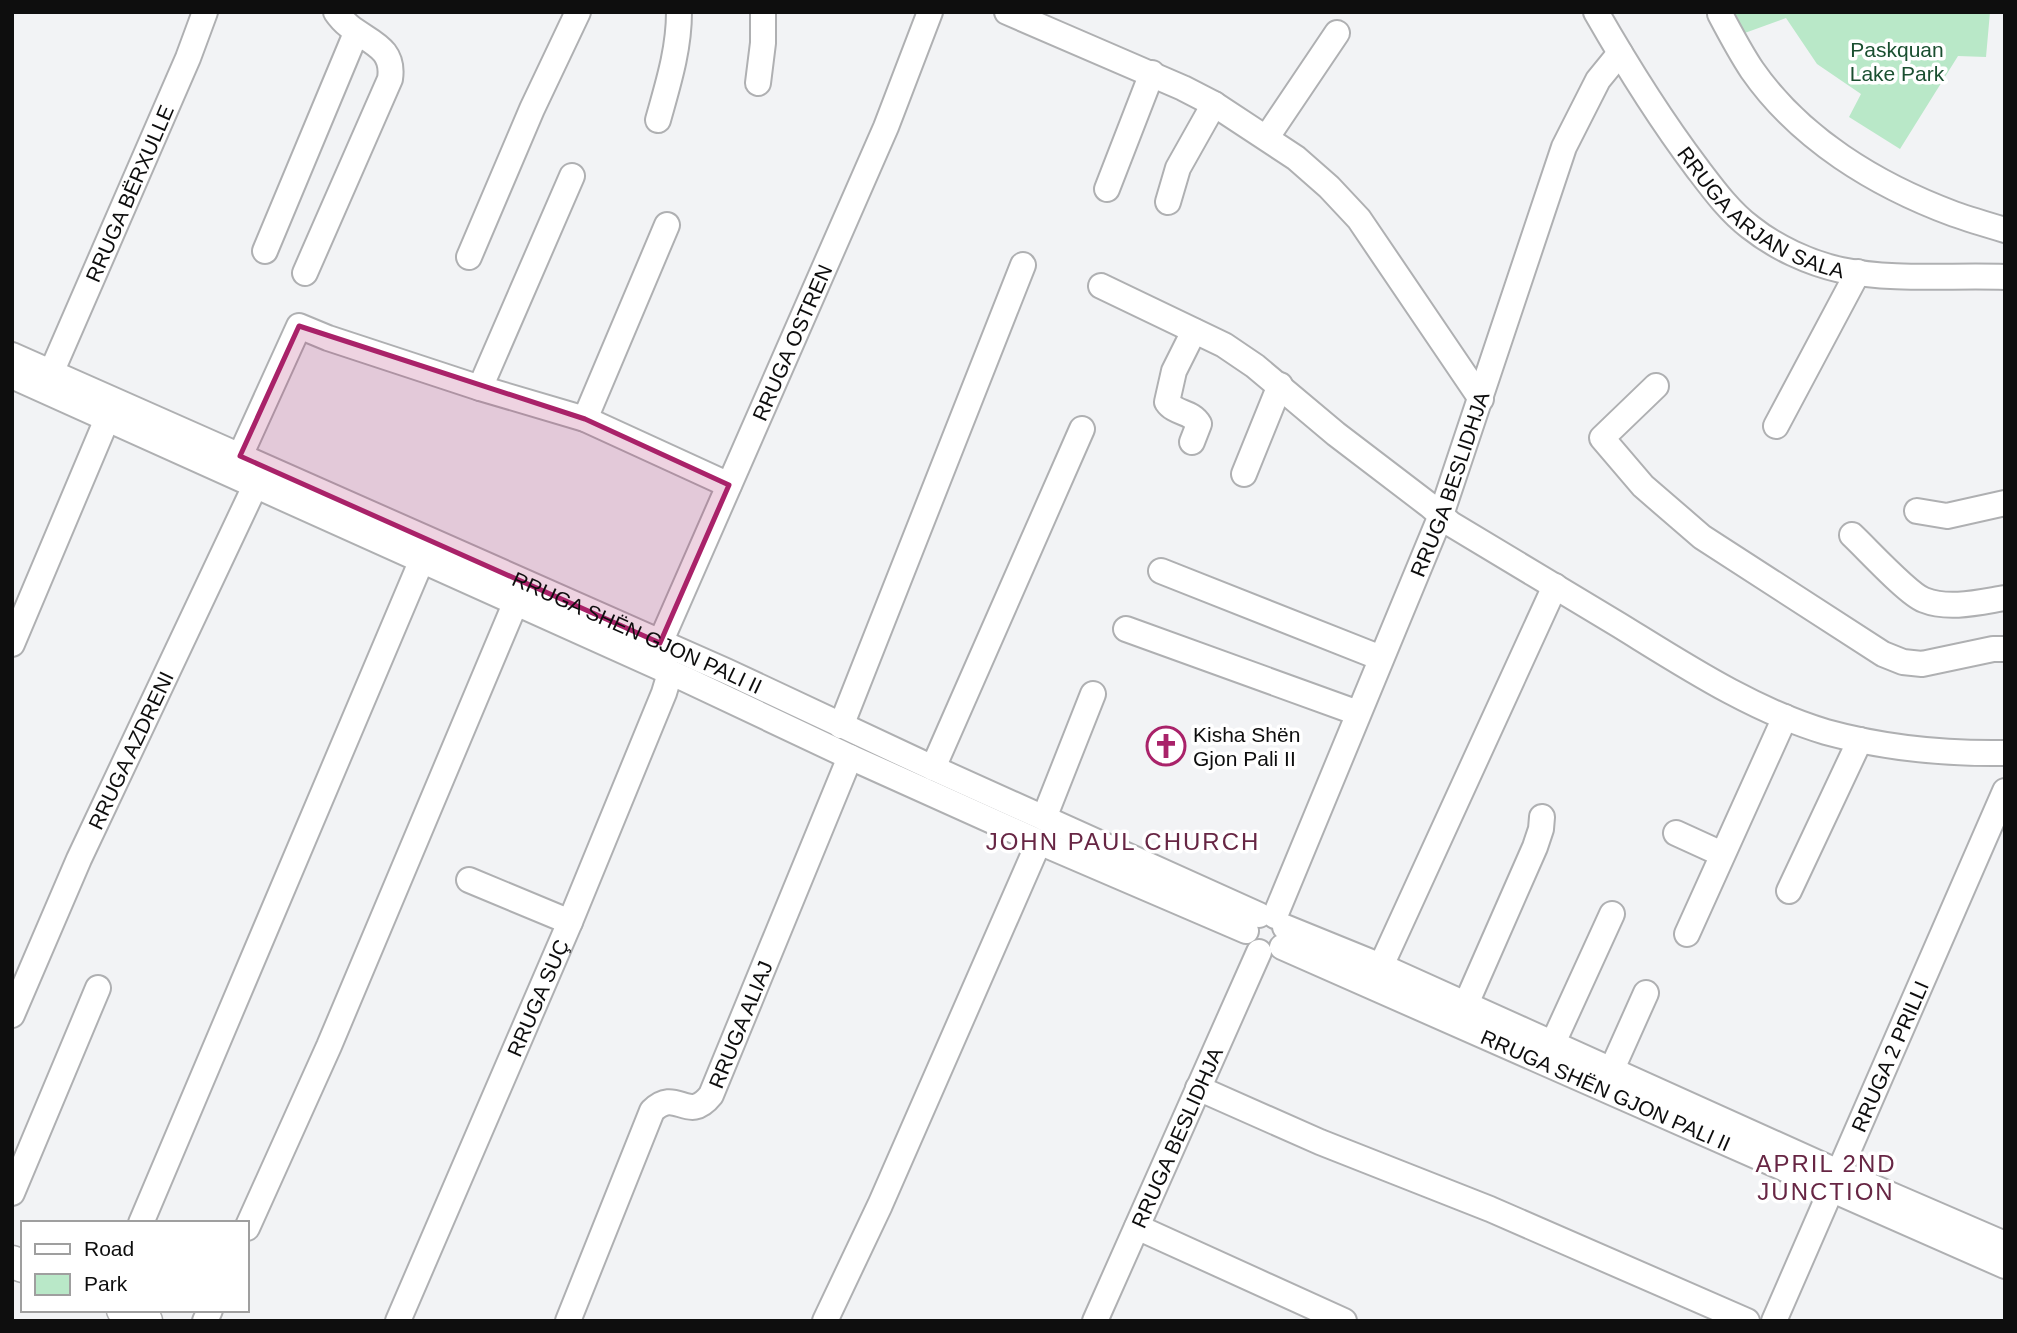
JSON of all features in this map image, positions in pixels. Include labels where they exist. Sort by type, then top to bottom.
[{"type":"main road","points":[[125,1312],[146,1321]]},
{"type":"street","name":"RRUGA BËRXULLE","points":[[51,373],[188,58],[205,12]]},
{"type":"street","points":[[305,273],[390,79],[392,65],[388,54],[356,33],[336,12]]},
{"type":"street","points":[[468,257],[578,12]]},
{"type":"street","points":[[658,120],[674,60],[680,12]]},
{"type":"street","points":[[758,83],[763,43],[762,12]]},
{"type":"street","name":"RRUGA OSTREN","points":[[660,643],[886,127],[930,12]]},
{"type":"street","points":[[1007,12],[1152,74],[1214,104],[1267,137],[1319,177],[1359,219],[1481,399]]},
{"type":"street","name":"RRUGA ARJAN SALA","points":[[1596,12],[1686,154],[1740,219],[1778,245],[1810,261],[1858,272],[2005,277]]},
{"type":"street","points":[[1720,14],[1753,71],[1796,121],[1819,142],[1847,161],[1923,202],[2005,230]]},
{"type":"street","points":[[265,251],[356,33]]},
{"type":"street","points":[[1267,137],[1337,33]]},
{"type":"street","name":"RRUGA BESLIDHJA","points":[[1095,1321],[1268,931],[1441,515],[1564,147],[1598,80],[1620,53]]},
{"type":"street","points":[[1107,189],[1152,74]]},
{"type":"street","points":[[1168,202],[1178,167],[1214,104]]},
{"type":"street","points":[[480,388],[572,176]]},
{"type":"street","points":[[585,419],[667,225]]},
{"type":"street","points":[[841,726],[1023,265]]},
{"type":"street","points":[[1776,426],[1858,272]]},
{"type":"street","points":[[1101,286],[1224,345],[1280,385],[1336,434],[1451,524],[1720,685],[1785,717],[1860,740],[1952,753],[2005,753]]},
{"type":"street","points":[[240,456],[299,326],[480,388],[585,419],[729,485]]},
{"type":"street","points":[[1192,442],[1199,424],[1196,418],[1170,407],[1167,402],[1174,371],[1194,331]]},
{"type":"street","name":"RRUGA SHËN GJON PALI II","points":[[12,355],[726,671],[933,768],[1041,830]]},
{"type":"street","name":"RRUGA SHËN GJON PALI II","points":[[12,376],[850,757],[1041,830],[1834,1181],[2002,1236]]},
{"type":"street","points":[[1244,474],[1280,385]]},
{"type":"street","points":[[1656,386],[1602,438],[1643,486],[1702,537],[1852,636],[1903,662],[1922,664],[1993,649],[2005,649]]},
{"type":"street","points":[[12,644],[107,419]]},
{"type":"street","points":[[933,768],[1082,429]]},
{"type":"street","name":"RRUGA AZDRENI","points":[[12,1015],[79,859],[255,486]]},
{"type":"street","points":[[1917,511],[1947,516],[2005,503]]},
{"type":"street","points":[[1852,535],[1923,600],[1972,604],[2005,598]]},
{"type":"street","points":[[142,1221],[421,562]]},
{"type":"street","points":[[1161,571],[1381,658]]},
{"type":"street","points":[[1381,966],[1555,586]]},
{"type":"street","points":[[248,1226],[329,1046],[515,604]]},
{"type":"street","points":[[1126,629],[1358,713]]},
{"type":"street","points":[[660,643],[670,673]]},
{"type":"street","name":"RRUGA SUÇ","points":[[398,1321],[569,922],[670,673]]},
{"type":"street","points":[[825,1321],[880,1205],[1041,830],[1093,694]]},
{"type":"street","points":[[1687,934],[1785,717]]},
{"type":"street","points":[[1789,891],[1860,740]]},
{"type":"street","name":"RRUGA ALIAJ","points":[[568,1321],[652,1111],[660,1103],[670,1101],[690,1108],[703,1106],[711,1096],[850,757]]},
{"type":"street","name":"RRUGA 2 PRILLI","points":[[1774,1321],[2005,792]]},
{"type":"street","points":[[1466,1004],[1535,847],[1542,817]]},
{"type":"street","points":[[1676,833],[1722,854]]},
{"type":"street","points":[[469,880],[569,922]]},
{"type":"street","points":[[1553,1043],[1612,914]]},
{"type":"street","name":"RRUGA SHËN GJON PALI II","points":[[1268,931],[1381,966],[1612,1069],[2005,1266]]},
{"type":"street","points":[[12,1192],[98,988]]},
{"type":"street","points":[[1612,1069],[1646,993]]},
{"type":"street","points":[[1198,1088],[1320,1142],[1490,1209],[1747,1321]]},
{"type":"street","points":[[1137,1227],[1343,1321]]},
{"type":"highlighted area","points":[[299,326],[585,419],[729,485],[660,643],[240,456]]},
{"type":"green space","name":"Paskquan Lake Park","points":[[1728,12],[1990,12],[1986,57],[1958,56],[1900,149],[1849,117],[1861,94],[1817,64],[1786,18],[1742,34]]},
{"type":"place","name":"Kisha Shën Gjon Pali II","points":[[1166,746]]},
{"type":"district","name":"JOHN PAUL CHURCH","points":[[1123,841]]},
{"type":"district","name":"APRIL 2ND JUNCTION","points":[[1826,1177]]}]
